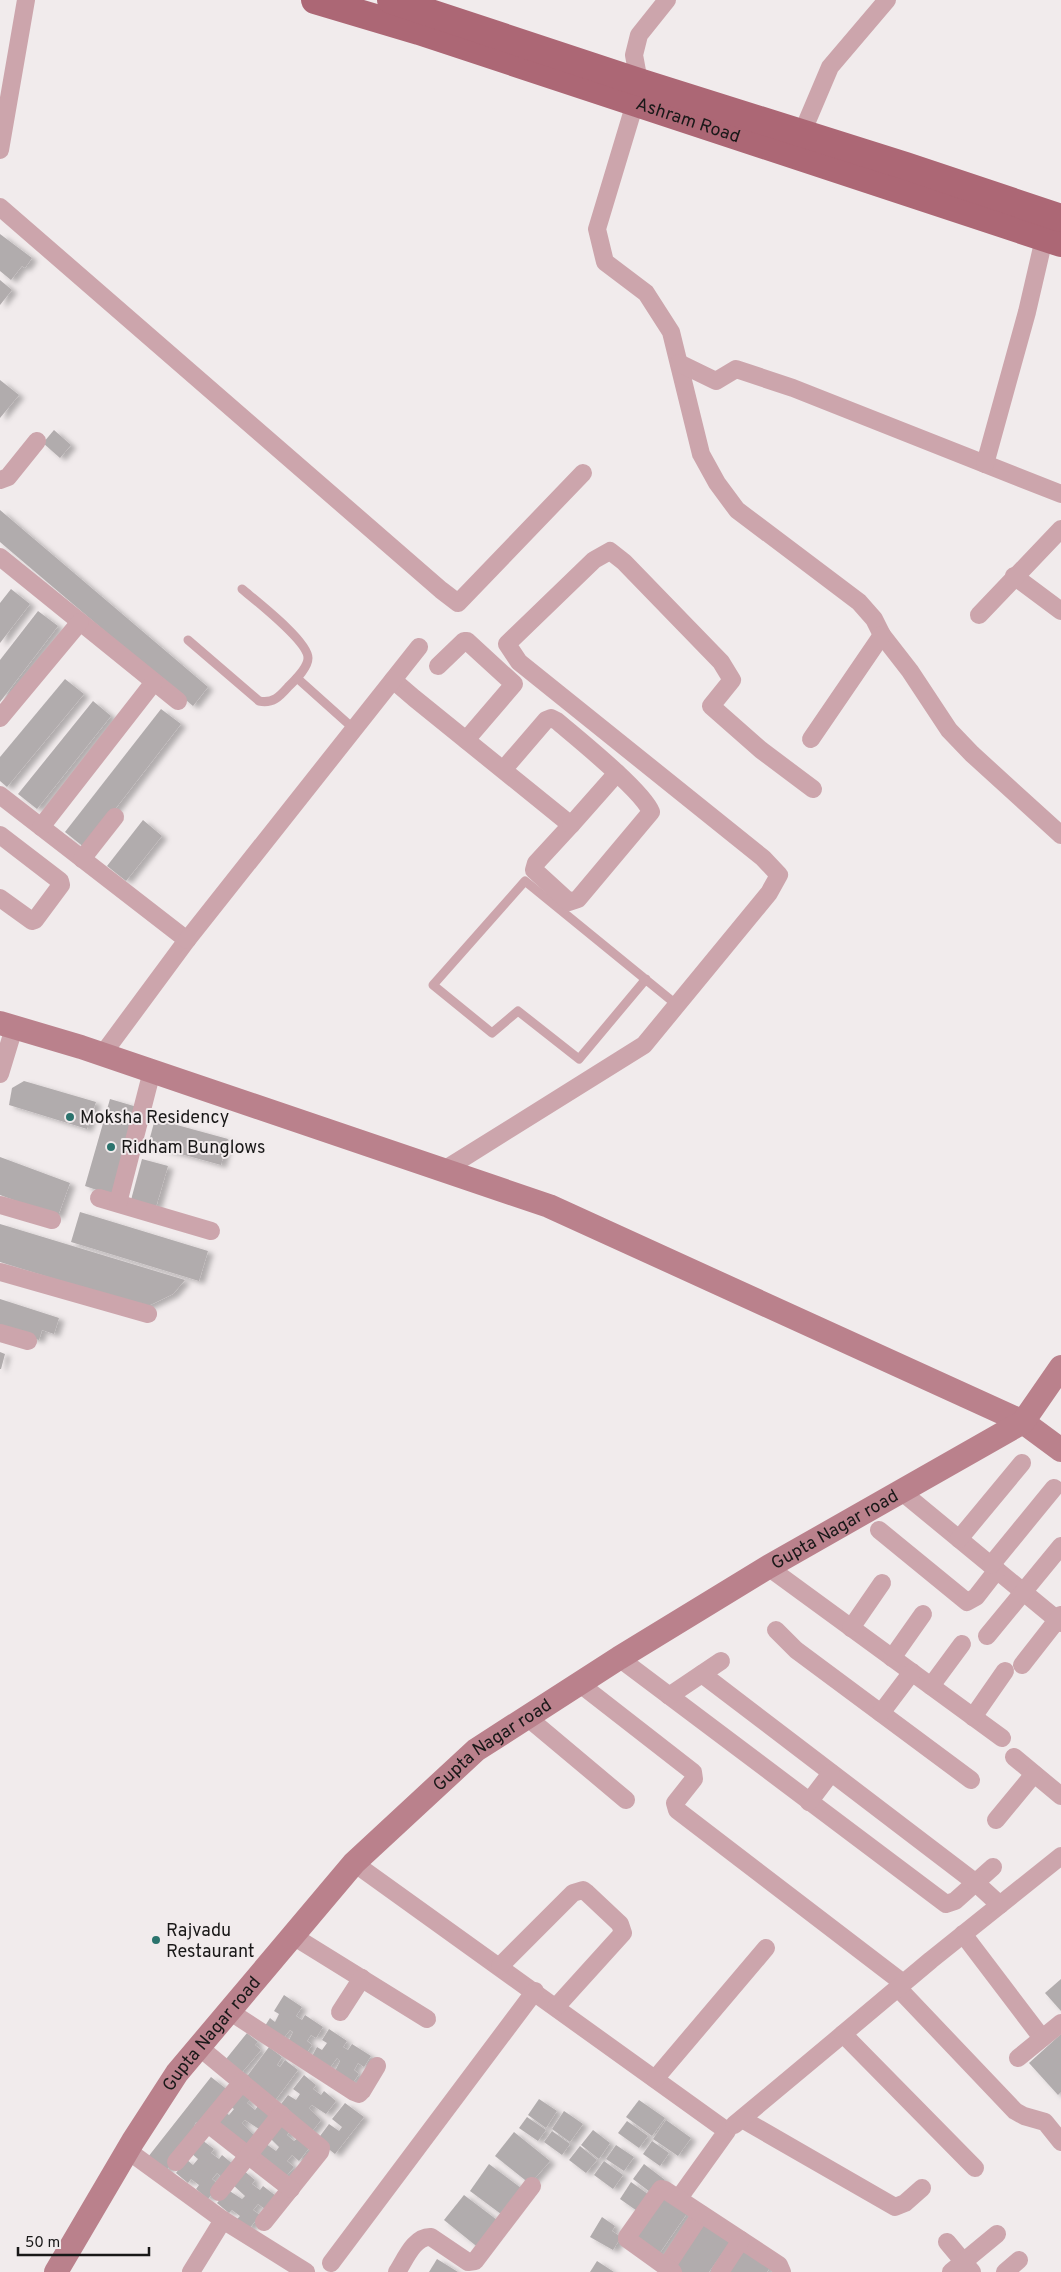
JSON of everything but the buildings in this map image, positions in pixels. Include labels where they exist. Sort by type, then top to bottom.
[{"type":"main road","name":"Ashram Road","points":[[315,0],[637,93],[1054,228]]},
{"type":"main road","name":"Ashram Road","points":[[391,0],[637,93],[802,133],[1054,228]]},
{"type":"street","points":[[0,150],[26,0]]},
{"type":"street","points":[[667,0],[640,35],[634,55],[637,93],[597,229],[605,262],[646,294],[671,332],[701,454],[717,483],[737,510],[860,602],[874,619],[882,635],[949,730],[972,754],[1061,835]]},
{"type":"street","points":[[802,133],[830,67],[887,0]]},
{"type":"street","points":[[0,208],[440,590],[458,603],[583,473]]},
{"type":"street","points":[[985,464],[1054,228]]},
{"type":"street","points":[[679,363],[716,381],[736,369],[793,388],[1061,494]]},
{"type":"street","points":[[0,480],[8,477],[37,441]]},
{"type":"street","points":[[979,615],[1014,576],[1061,529]]},
{"type":"street","points":[[444,1170],[644,1045],[768,894],[779,875],[763,858],[519,662],[508,644],[594,560],[610,551],[624,562],[721,662],[732,680],[711,706],[760,750],[813,789]]},
{"type":"street","points":[[3,565],[80,622],[178,701]]},
{"type":"street","points":[[1014,576],[1061,611]]},
{"type":"street","points":[[0,718],[80,622]]},
{"type":"street","points":[[811,739],[882,635]]},
{"type":"street","points":[[438,666],[464,641],[467,641],[514,684],[466,740]]},
{"type":"street","points":[[102,1054],[187,940],[419,646]]},
{"type":"street","points":[[392,680],[571,825]]},
{"type":"street","points":[[41,827],[154,682]]},
{"type":"street","points":[[503,770],[546,720],[551,718],[557,721],[617,773],[645,803],[650,812],[578,899],[569,902],[534,870],[536,863],[617,773]]},
{"type":"street","points":[[0,796],[187,940]]},
{"type":"street","points":[[82,859],[115,817]]},
{"type":"street","points":[[0,835],[60,881],[61,885],[32,921],[0,898]]},
{"type":"street","points":[[0,1074],[7,1026],[102,1054],[549,1206],[1023,1422],[1061,1450]]},
{"type":"street","points":[[118,1203],[152,1071]]},
{"type":"street","points":[[99,1198],[211,1231]]},
{"type":"street","points":[[0,1205],[52,1220]]},
{"type":"street","points":[[0,1272],[148,1314]]},
{"type":"street","points":[[0,1333],[28,1341]]},
{"type":"street","name":"Gupta Nagar road","points":[[56,2272],[127,2150],[177,2073],[354,1863],[476,1750],[619,1658],[768,1567],[1023,1422],[1061,1367]]},
{"type":"street","points":[[959,1539],[1022,1462]]},
{"type":"street","points":[[879,1530],[967,1602],[976,1597],[994,1568],[1054,1488]]},
{"type":"street","points":[[902,1492],[1023,1592],[1060,1620],[1022,1665]]},
{"type":"street","points":[[987,1636],[1061,1546]]},
{"type":"street","points":[[768,1567],[1002,1738]]},
{"type":"street","points":[[851,1628],[882,1583]]},
{"type":"street","points":[[892,1658],[923,1614]]},
{"type":"street","points":[[776,1630],[796,1650],[971,1780]]},
{"type":"street","points":[[931,1686],[962,1644]]},
{"type":"street","points":[[619,1658],[946,1904],[955,1901],[993,1867]]},
{"type":"street","points":[[669,1696],[721,1661]]},
{"type":"street","points":[[973,1717],[1005,1671]]},
{"type":"street","points":[[881,1713],[912,1672]]},
{"type":"street","points":[[702,1674],[976,1883],[1000,1905]]},
{"type":"street","points":[[580,1684],[693,1772],[694,1778],[675,1803],[677,1810],[900,1986],[1016,2111],[1024,2116],[1046,2122],[1061,2142]]},
{"type":"street","points":[[527,1717],[626,1800]]},
{"type":"street","points":[[1014,1757],[1061,1796]]},
{"type":"street","points":[[809,1802],[831,1773]]},
{"type":"street","points":[[996,1820],[1034,1774]]},
{"type":"street","points":[[678,2198],[727,2131],[963,1934],[1061,1856]]},
{"type":"street","points":[[354,1863],[535,1991],[727,2131]]},
{"type":"street","points":[[500,1966],[573,1893],[583,1890],[620,1924],[623,1933],[556,2007]]},
{"type":"street","points":[[963,1934],[1042,2038]]},
{"type":"street","points":[[293,1936],[427,2019]]},
{"type":"street","points":[[655,2079],[766,1948]]},
{"type":"street","points":[[340,2012],[362,1978]]},
{"type":"street","points":[[331,2263],[535,1991]]},
{"type":"street","points":[[229,2011],[359,2094],[377,2066]]},
{"type":"street","points":[[1018,2058],[1061,2023]]},
{"type":"street","points":[[843,2034],[975,2168]]},
{"type":"street","points":[[199,2047],[320,2148],[320,2152],[264,2222]]},
{"type":"street","points":[[176,2162],[242,2082]]},
{"type":"street","points":[[219,2192],[281,2114]]},
{"type":"street","points":[[742,2119],[895,2207],[906,2202],[922,2188]]},
{"type":"street","points":[[208,2124],[291,2189]]},
{"type":"street","points":[[127,2150],[223,2220],[306,2272]]},
{"type":"street","points":[[397,2272],[418,2241],[425,2237],[431,2237],[468,2262],[475,2261],[532,2186]]},
{"type":"street","points":[[701,2214],[670,2270],[629,2242],[627,2237],[659,2190],[665,2190],[779,2265],[782,2272]]},
{"type":"street","points":[[191,2272],[223,2220]]},
{"type":"street","points":[[947,2242],[962,2268],[997,2234]]},
{"type":"street","points":[[720,2272],[741,2240]]},
{"type":"street","points":[[1005,2272],[1019,2260]]},
{"type":"lane","points":[[188,640],[259,700],[266,702],[278,697],[307,663],[306,651],[298,640],[242,589]]},
{"type":"lane","points":[[296,678],[354,729]]},
{"type":"lane","points":[[646,979],[579,1059],[518,1011],[492,1033],[433,985],[525,881],[646,979],[677,1005]]},
{"type":"place","name":"Moksha Residency","points":[[70,1117]]},
{"type":"place","name":"Ridham Bunglows","points":[[111,1147]]},
{"type":"place","name":"Rajvadu Restaurant","points":[[156,1940]]}]
